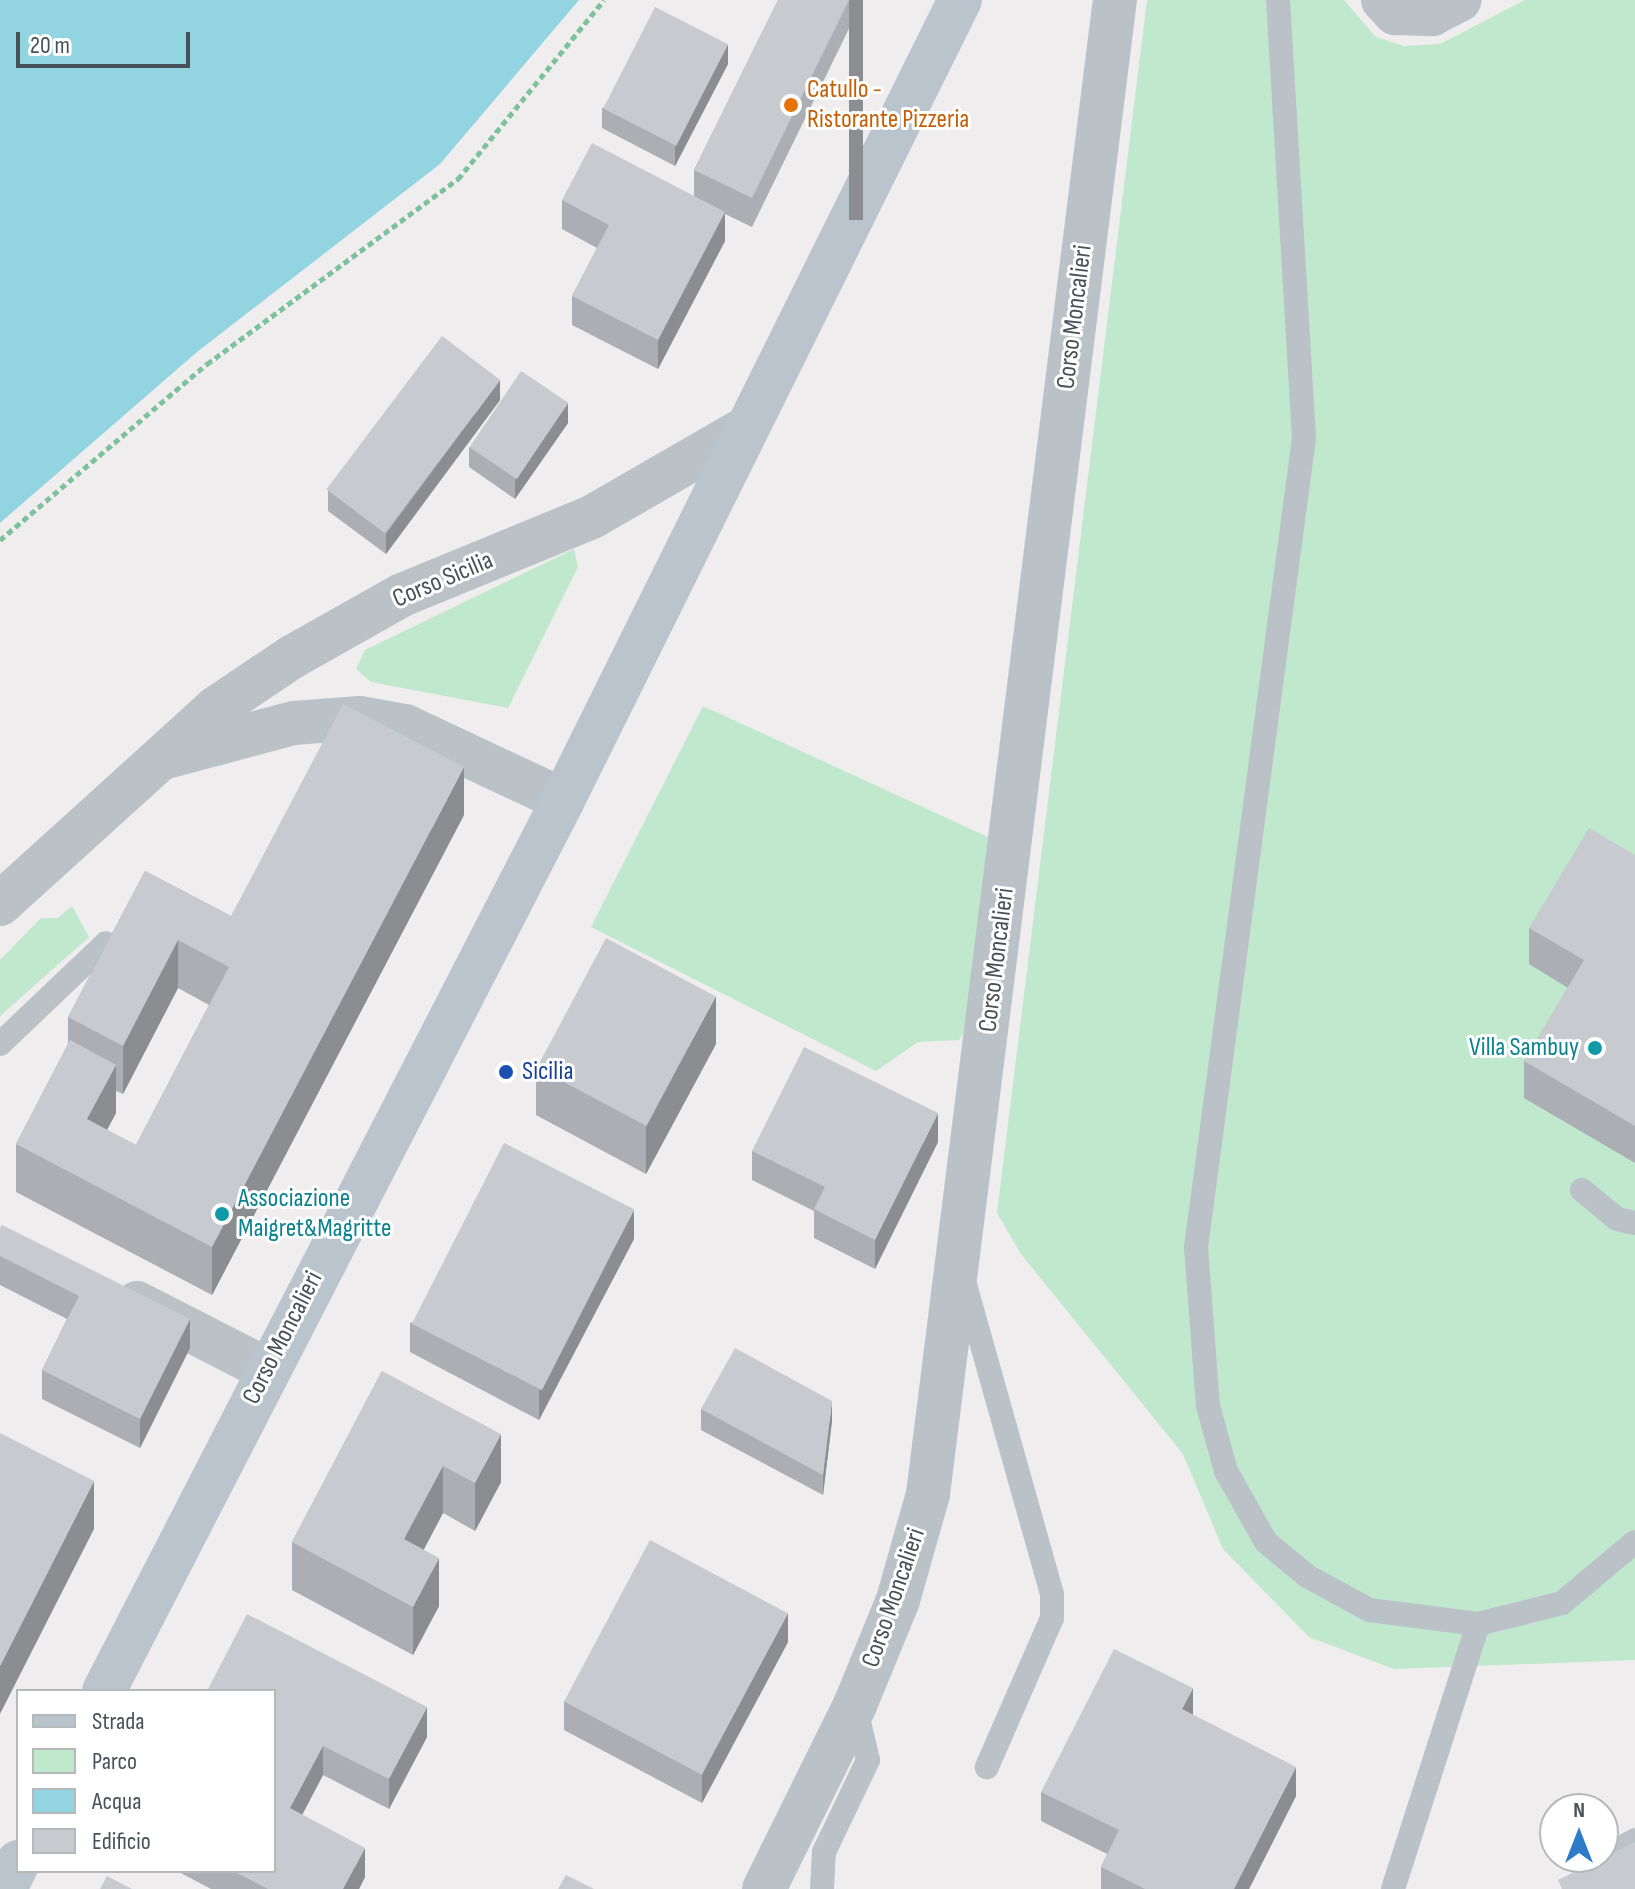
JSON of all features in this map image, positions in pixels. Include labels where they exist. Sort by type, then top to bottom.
[{"type":"main road","name":"Corso Moncalieri","points":[[105,1689],[266,1369],[563,800],[741,431],[960,0]]},
{"type":"main road","points":[[5,1889],[16,1866]]},
{"type":"street","name":"Corso Moncalieri","points":[[764,1889],[855,1705],[898,1600],[928,1494],[960,1267],[1115,0]]},
{"type":"street","points":[[1383,0],[1395,13],[1432,14],[1460,0]]},
{"type":"street","name":"Corso Sicilia","points":[[0,904],[216,708],[292,657],[402,595],[592,517],[741,431]]},
{"type":"street","name":"Corso Sicilia","points":[[163,758],[294,723],[360,718],[405,726],[563,800]]},
{"type":"street","points":[[95,1281],[266,1369]]},
{"type":"lane","points":[[1278,0],[1304,438],[1196,1247],[1198,1328],[1226,1471],[1266,1542],[1307,1576],[1369,1610],[1478,1624],[1562,1603],[1635,1542]]},
{"type":"lane","points":[[0,1044],[106,943]]},
{"type":"lane","points":[[1582,1190],[1617,1219],[1635,1223]]},
{"type":"lane","points":[[960,1267],[1052,1594],[1052,1618],[987,1767]]},
{"type":"lane","points":[[1393,1889],[1478,1624]]},
{"type":"lane","points":[[822,1889],[824,1852],[868,1760],[855,1705]]},
{"type":"path","points":[[0,540],[207,364],[458,179],[604,0]]},
{"type":"green space","points":[[1147,0],[1344,0],[1376,37],[1404,46],[1440,44],[1525,0],[1635,0],[1635,1660],[1394,1669],[1309,1637],[1223,1549],[1183,1454],[1021,1254],[997,1213]]},
{"type":"green space","points":[[574,549],[578,567],[508,708],[371,682],[356,669],[365,650]]},
{"type":"green space","points":[[703,706],[988,837],[966,1029],[959,1040],[918,1042],[876,1071],[591,927]]},
{"type":"green space","points":[[72,906],[89,937],[0,1016],[0,960],[41,918],[58,918]]},
{"type":"water","points":[[0,0],[579,0],[440,164],[197,352],[0,523]]},
{"type":"building","points":[[778,0],[849,0],[752,198],[694,170]]},
{"type":"building","points":[[655,7],[728,44],[676,146],[603,109]]},
{"type":"building","points":[[592,143],[725,212],[658,340],[572,296],[609,225],[562,200]]},
{"type":"building","points":[[442,336],[500,380],[385,533],[326,489]]},
{"type":"building","points":[[521,371],[568,403],[517,479],[470,447]]},
{"type":"building","points":[[343,704],[464,767],[212,1247],[16,1144],[70,1040],[116,1065],[87,1119],[136,1145],[229,967],[178,940],[123,1046],[68,1017],[145,871],[231,916]]},
{"type":"building","name":"Villa Sambuy","points":[[1589,828],[1635,855],[1635,1126],[1524,1061],[1584,960],[1529,928]]},
{"type":"building","points":[[606,938],[715,996],[646,1126],[537,1068]]},
{"type":"building","points":[[804,1047],[938,1113],[875,1240],[814,1209],[825,1187],[752,1151]]},
{"type":"building","points":[[504,1143],[634,1209],[542,1390],[412,1324]]},
{"type":"building","points":[[2,1225],[190,1319],[140,1419],[42,1370],[79,1296],[0,1256]]},
{"type":"building","points":[[735,1348],[832,1401],[823,1475],[701,1409]]},
{"type":"building","points":[[382,1371],[501,1434],[475,1483],[443,1466],[404,1539],[439,1558],[413,1607],[292,1542]]},
{"type":"building","points":[[0,1433],[94,1481],[0,1666]]},
{"type":"building","points":[[650,1540],[788,1613],[702,1775],[564,1702]]},
{"type":"building","points":[[247,1614],[427,1707],[389,1779],[323,1746],[290,1808],[365,1848],[343,1889],[268,1889],[237,1873],[276,1873],[276,1689],[208,1689]]},
{"type":"building","points":[[1114,1649],[1193,1688],[1182,1709],[1296,1767],[1234,1889],[1145,1889],[1101,1867],[1119,1830],[1041,1792]]},
{"type":"building","points":[[1635,1842],[1635,1889],[1562,1889],[1558,1880],[1572,1873],[1619,1873],[1619,1850]]},
{"type":"building","points":[[566,1875],[594,1889],[558,1889]]},
{"type":"building","points":[[107,1876],[132,1889],[100,1889]]},
{"type":"place","name":"Catullo - Ristorante Pizzeria","points":[[791,105]]},
{"type":"place","name":"Villa Sambuy","points":[[1595,1048]]},
{"type":"place","name":"Sicilia","points":[[506,1072]]},
{"type":"place","name":"Associazione Maigret&Magritte","points":[[222,1214]]}]
